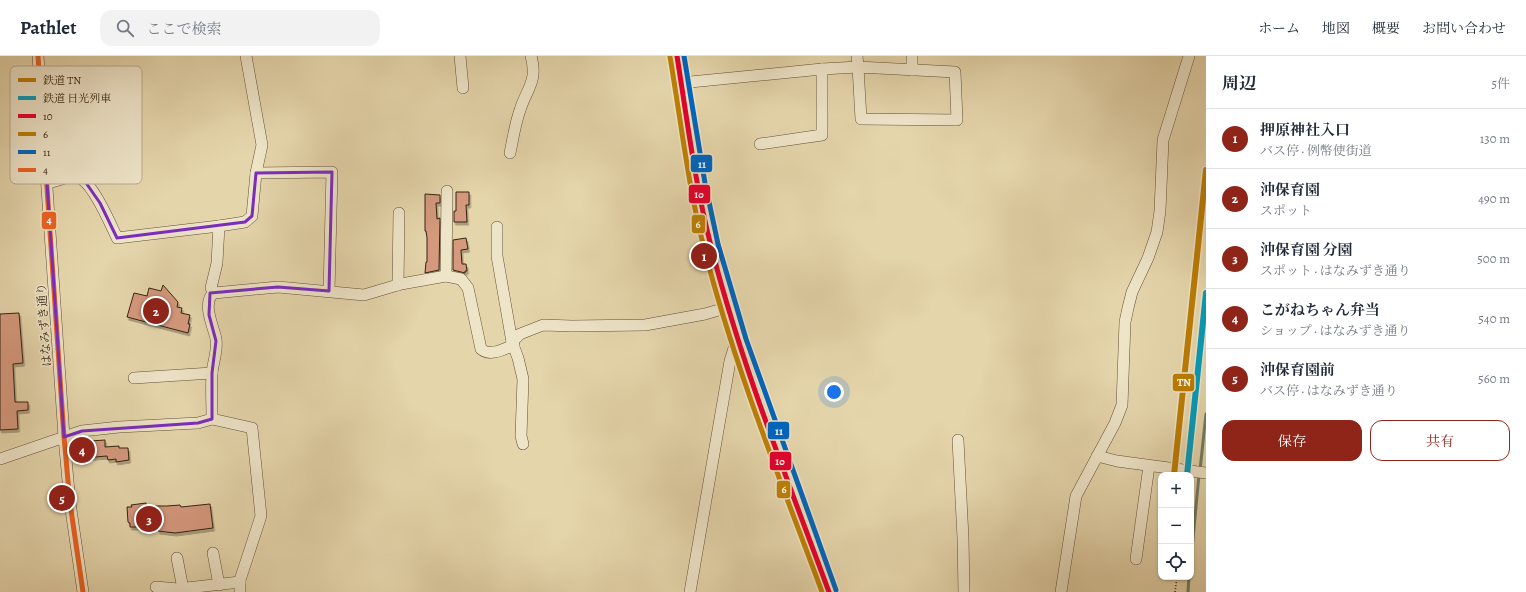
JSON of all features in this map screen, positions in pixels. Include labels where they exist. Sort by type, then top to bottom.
[{"type":"highway","points":[[677,56],[680,83],[703,214],[711,246],[739,341],[829,592]]},
{"type":"street","name":"はなみずき通り","points":[[38,56],[39,66]]},
{"type":"street","points":[[87,184],[100,203],[117,238],[245,222],[252,216],[256,173],[262,144],[246,56]]},
{"type":"street","points":[[460,56],[463,88]]},
{"type":"street","points":[[510,153],[520,110],[533,80],[533,63],[531,56]]},
{"type":"street","points":[[912,56],[912,70]]},
{"type":"street","points":[[1061,592],[1076,496],[1115,423],[1122,405],[1125,322],[1132,292],[1148,258],[1157,232],[1160,210],[1163,140],[1189,56]]},
{"type":"street","points":[[680,83],[822,69],[858,62],[912,70],[954,72],[957,120],[861,119],[858,62]]},
{"type":"street","points":[[760,144],[822,135],[822,69]]},
{"type":"street","points":[[256,173],[332,172],[329,291]]},
{"type":"street","name":"はなみずき通り","points":[[47,184],[64,437],[70,503],[82,592]]},
{"type":"street","points":[[446,276],[447,192]]},
{"type":"street","points":[[398,285],[399,213]]},
{"type":"street","points":[[214,293],[211,288],[217,263],[219,226]]},
{"type":"street","points":[[497,227],[497,256],[513,344],[523,379],[521,436],[523,444]]},
{"type":"street","points":[[212,419],[212,373],[216,341],[209,315],[209,298],[214,293],[278,287],[364,295],[398,285],[446,276],[461,279],[466,284],[481,349],[486,352],[491,352],[513,344],[520,334],[543,325],[572,326],[645,324],[705,314],[729,307]]},
{"type":"street","points":[[690,592],[730,361],[734,348],[739,341]]},
{"type":"street","points":[[134,378],[212,373]]},
{"type":"street","points":[[0,459],[82,431],[120,427],[198,423],[212,419],[252,428],[261,516],[240,587],[219,585],[183,589],[156,587]]},
{"type":"street","points":[[958,440],[964,592]]},
{"type":"street","points":[[1097,456],[1149,466],[1206,473]]},
{"type":"street","points":[[1136,559],[1149,466]]},
{"type":"street","points":[[213,552],[219,585]]},
{"type":"street","points":[[177,558],[183,589]]},
{"type":"path","points":[[1175,592],[1177,580]]},
{"type":"highlighted area","points":[[332,172],[329,291],[278,287],[210,293],[209,315],[216,341],[212,373],[212,419],[198,423],[82,431],[64,437],[47,183],[76,176],[84,180],[100,203],[117,238],[245,222],[252,216],[256,173]]},
{"type":"building","points":[[456,192],[469,192],[469,205],[466,205],[467,222],[454,222],[454,211],[456,211]]},
{"type":"building","points":[[425,194],[440,195],[440,203],[436,203],[437,219],[440,218],[439,270],[425,273],[427,262],[427,238],[425,231]]},
{"type":"building","points":[[466,238],[468,249],[461,250],[462,264],[466,264],[467,271],[465,271],[465,273],[453,270],[453,240]]},
{"type":"building","points":[[163,285],[178,302],[177,307],[182,308],[181,313],[190,315],[188,333],[127,317],[134,293],[147,296],[149,288],[161,291]]},
{"type":"building","points":[[19,313],[23,363],[13,364],[15,402],[28,402],[28,410],[17,411],[18,429],[0,430],[0,314]]},
{"type":"building","points":[[105,440],[105,447],[119,446],[119,448],[128,448],[129,460],[116,462],[116,459],[108,460],[107,456],[83,458],[83,454],[77,455],[76,442]]},
{"type":"building","points":[[146,503],[146,506],[180,505],[181,507],[210,504],[213,528],[175,533],[158,531],[159,527],[130,527],[130,523],[128,522],[127,507]]},
{"type":"waterway","points":[[1200,470],[1206,414]]},
{"type":"waterway","points":[[1192,544],[1199,475]]},
{"type":"waterway","points":[[1188,592],[1189,580]]},
{"type":"rail line","name":"TN","points":[[1174,472],[1206,170]]},
{"type":"rail line","name":"日光列車","points":[[1187,472],[1206,293]]},
{"type":"transit line","name":"4","points":[[38,56],[39,66]]},
{"type":"transit line","name":"10","points":[[677,56],[700,199],[723,290],[750,377],[829,592]]},
{"type":"transit line","name":"11","points":[[684,56],[705,183],[718,244],[746,339],[836,590]]},
{"type":"transit line","name":"6","points":[[670,57],[693,201],[716,292],[758,422],[822,592]]},
{"type":"transit line","name":"4","points":[[47,184],[64,437],[70,503],[83,592]]},
{"type":"place","name":"押原神社入口","points":[[704,256]]},
{"type":"place","name":"沖保育園","points":[[156,311]]},
{"type":"place","name":"こがねちゃん弁当","points":[[82,450]]},
{"type":"place","name":"沖保育園前","points":[[62,498]]},
{"type":"place","name":"沖保育園 分園","points":[[149,519]]}]
